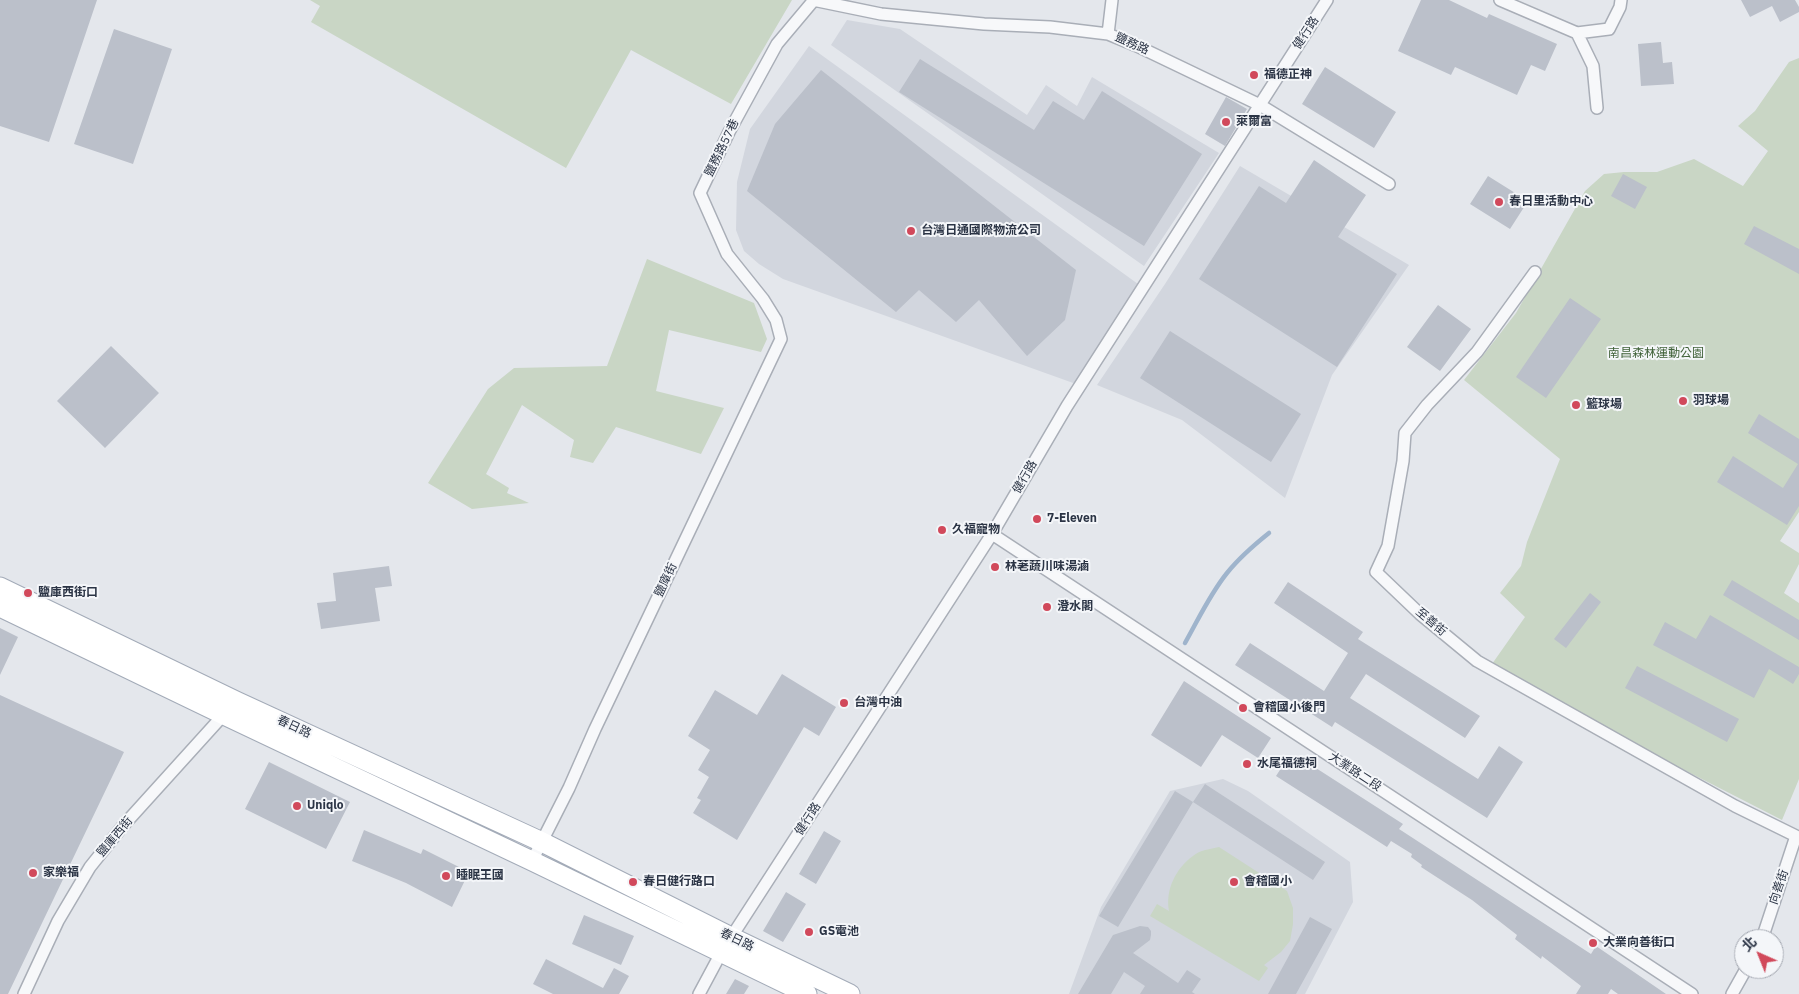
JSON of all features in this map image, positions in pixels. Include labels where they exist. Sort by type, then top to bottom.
[{"type":"main road","name":"春日路","points":[[0,587],[236,700],[542,842],[625,884],[808,994]]},
{"type":"main road","name":"春日路","points":[[0,607],[610,900],[850,994]]},
{"type":"street","name":"鹽務路","points":[[813,0],[848,4],[881,14],[1108,34],[1260,105],[1389,184]]},
{"type":"street","name":"鹽務路57巷","points":[[763,299],[727,254],[700,193],[729,132],[777,44],[813,0]]},
{"type":"street","points":[[1108,34],[1112,0]]},
{"type":"street","name":"健行路","points":[[699,994],[726,945],[992,534],[1067,406],[1328,0]]},
{"type":"street","points":[[1500,0],[1577,33],[1609,28],[1620,7],[1621,0]]},
{"type":"street","points":[[1577,33],[1593,66],[1597,108]]},
{"type":"street","name":"至善街","points":[[1535,272],[1477,352],[1427,406],[1405,434],[1403,461],[1388,546],[1376,572],[1420,614],[1478,661],[1735,806],[1796,836]]},
{"type":"street","name":"鹽庫街","points":[[532,861],[781,339],[776,320],[763,299]]},
{"type":"street","name":"大業路二段","points":[[992,534],[1692,994]]},
{"type":"street","name":"鹽庫西街","points":[[24,994],[58,921],[90,868],[122,827],[236,700]]},
{"type":"street","name":"向善街","points":[[1765,929],[1796,836]]},
{"type":"street","points":[[1732,994],[1740,979]]},
{"type":"shaded area","points":[[847,20],[900,29],[1027,115],[1046,85],[1077,106],[1092,77],[1219,153],[1144,266],[831,45]]},
{"type":"shaded area","name":"台灣日通國際物流公司","points":[[809,46],[1138,284],[1076,384],[783,279],[759,264],[744,251],[736,230],[737,182],[750,129]]},
{"type":"shaded area","points":[[1240,166],[1409,265],[1332,375],[1285,498],[1182,420],[1097,385],[1165,284]]},
{"type":"shaded area","name":"會稽國小","points":[[1223,779],[1248,791],[1350,862],[1353,902],[1305,994],[1069,994],[1101,907],[1170,791]]},
{"type":"green space","points":[[310,0],[792,0],[731,104],[631,50],[566,168],[311,22],[320,6]]},
{"type":"green space","name":"南昌森林運動公園","points":[[1799,58],[1799,512],[1780,541],[1799,553],[1799,564],[1784,593],[1799,603],[1799,779],[1782,820],[1649,752],[1492,664],[1525,617],[1500,593],[1521,566],[1527,542],[1560,459],[1464,380],[1516,313],[1585,191],[1604,174],[1657,172],[1694,159],[1743,186],[1768,151],[1738,126],[1755,111],[1789,62]]},
{"type":"green space","points":[[647,259],[754,303],[767,339],[761,352],[669,330],[656,391],[724,408],[701,454],[616,427],[593,463],[570,457],[574,440],[522,405],[486,474],[509,488],[507,493],[529,503],[472,509],[428,483],[488,389],[514,368],[607,366]]},
{"type":"green space","points":[[1219,847],[1287,891],[1293,908],[1290,941],[1281,952],[1264,965],[1268,968],[1259,981],[1150,916],[1157,904],[1169,911],[1170,888],[1177,873],[1187,861],[1199,852]]},
{"type":"building","points":[[0,0],[97,0],[49,142],[0,126]]},
{"type":"building","points":[[1421,0],[1449,0],[1487,18],[1489,14],[1557,44],[1545,71],[1531,65],[1517,95],[1455,67],[1451,75],[1398,51]]},
{"type":"building","points":[[1741,0],[1795,0],[1799,7],[1799,12],[1780,22],[1772,6],[1750,17]]},
{"type":"building","points":[[114,29],[172,49],[133,164],[74,144]]},
{"type":"building","points":[[1661,42],[1663,63],[1672,62],[1674,84],[1641,86],[1638,44]]},
{"type":"building","points":[[920,59],[1034,130],[1053,101],[1084,120],[1102,91],[1202,154],[1144,246],[899,92]]},
{"type":"building","points":[[1325,67],[1396,112],[1374,148],[1302,104]]},
{"type":"building","name":"台灣日通國際物流公司","points":[[821,70],[1076,270],[1065,320],[1027,356],[979,300],[956,322],[919,290],[896,312],[747,191],[775,124]]},
{"type":"building","name":"萊爾富","points":[[1226,97],[1247,109],[1225,146],[1205,134]]},
{"type":"building","points":[[1314,160],[1366,195],[1338,237],[1397,274],[1337,367],[1199,279],[1259,186],[1286,203]]},
{"type":"building","points":[[1623,174],[1647,187],[1635,209],[1611,196]]},
{"type":"building","name":"春日里活動中心","points":[[1488,176],[1528,201],[1510,229],[1470,204]]},
{"type":"building","points":[[1754,226],[1799,249],[1799,274],[1744,244]]},
{"type":"building","points":[[1570,298],[1601,319],[1546,398],[1516,377]]},
{"type":"building","points":[[1438,305],[1471,329],[1440,371],[1407,347]]},
{"type":"building","points":[[1170,331],[1301,414],[1271,462],[1140,378]]},
{"type":"building","points":[[111,346],[159,393],[105,448],[57,401]]},
{"type":"building","points":[[1759,414],[1799,439],[1799,506],[1787,525],[1717,482],[1733,456],[1783,488],[1798,464],[1748,433]]},
{"type":"building","points":[[389,566],[392,586],[375,588],[380,621],[321,629],[317,603],[336,601],[333,573]]},
{"type":"building","points":[[1732,580],[1799,620],[1799,640],[1723,595]]},
{"type":"building","points":[[1288,582],[1363,632],[1358,639],[1480,716],[1465,738],[1366,674],[1350,698],[1478,779],[1499,746],[1523,762],[1487,818],[1335,722],[1332,727],[1235,665],[1250,643],[1324,691],[1348,653],[1274,603]]},
{"type":"building","points":[[1590,593],[1601,602],[1566,648],[1554,639]]},
{"type":"building","points":[[1710,615],[1799,667],[1799,674],[1793,684],[1769,669],[1754,698],[1653,645],[1665,622],[1696,639]]},
{"type":"building","points":[[0,628],[18,637],[0,675]]},
{"type":"building","points":[[1637,666],[1739,719],[1727,742],[1625,688]]},
{"type":"building","points":[[782,674],[836,707],[819,736],[804,727],[737,840],[693,813],[701,800],[697,798],[709,777],[698,770],[710,750],[688,736],[715,690],[757,715]]},
{"type":"building","points":[[1184,681],[1271,738],[1258,758],[1222,735],[1201,767],[1151,735]]},
{"type":"building","name":"家樂福","points":[[0,695],[124,752],[8,994],[0,994]]},
{"type":"building","points":[[1287,759],[1293,763],[1295,760],[1303,764],[1305,761],[1403,824],[1399,829],[1591,954],[1596,946],[1666,994],[1618,994],[1611,989],[1608,994],[1576,994],[1581,986],[1542,956],[1541,959],[1515,939],[1517,935],[1472,900],[1421,867],[1422,865],[1411,857],[1412,854],[1391,841],[1387,847],[1276,776]]},
{"type":"building","name":"Uniqlo","points":[[269,762],[350,802],[326,849],[245,809]]},
{"type":"building","points":[[1205,784],[1325,862],[1313,880],[1193,802]]},
{"type":"building","points":[[1175,791],[1193,802],[1118,927],[1099,916]]},
{"type":"building","points":[[364,830],[421,854],[423,849],[469,872],[452,907],[406,883],[352,861]]},
{"type":"building","points":[[824,831],[841,841],[816,884],[799,874]]},
{"type":"building","points":[[786,892],[806,904],[783,942],[763,931]]},
{"type":"building","points":[[584,915],[634,936],[621,965],[572,944]]},
{"type":"building","points":[[1310,917],[1332,929],[1296,994],[1268,994]]},
{"type":"building","points":[[1140,926],[1148,927],[1151,931],[1150,940],[1133,953],[1178,983],[1187,970],[1201,979],[1192,992],[1195,994],[1140,994],[1145,986],[1124,972],[1111,994],[1078,994],[1113,935]]},
{"type":"building","points":[[546,959],[603,988],[614,968],[629,976],[619,994],[553,994],[533,984]]},
{"type":"building","points":[[735,979],[749,986],[744,994],[726,994]]},
{"type":"waterway","points":[[1185,643],[1210,598],[1227,573],[1269,533]]},
{"type":"place","name":"福德正神","points":[[1254,75]]},
{"type":"place","name":"萊爾富","points":[[1226,122]]},
{"type":"place","name":"春日里活動中心","points":[[1499,202]]},
{"type":"place","name":"台灣日通國際物流公司","points":[[911,231]]},
{"type":"place","name":"羽球場","points":[[1683,401]]},
{"type":"place","name":"籃球場","points":[[1576,405]]},
{"type":"place","name":"7-Eleven","points":[[1037,519]]},
{"type":"place","name":"久福寵物","points":[[942,530]]},
{"type":"place","name":"林荖蔬川味湯滷","points":[[995,567]]},
{"type":"place","name":"鹽庫西街口","points":[[28,593]]},
{"type":"place","name":"澄水閣","points":[[1047,607]]},
{"type":"place","name":"台灣中油","points":[[844,703]]},
{"type":"place","name":"會稽國小後門","points":[[1243,708]]},
{"type":"place","name":"水尾福德祠","points":[[1247,764]]},
{"type":"place","name":"Uniqlo","points":[[297,806]]},
{"type":"place","name":"家樂福","points":[[33,873]]},
{"type":"place","name":"睡眠王國","points":[[446,876]]},
{"type":"place","name":"春日健行路口","points":[[633,882]]},
{"type":"place","name":"會稽國小","points":[[1234,882]]},
{"type":"place","name":"GS電池","points":[[809,932]]},
{"type":"place","name":"大業向善街口","points":[[1593,943]]}]
